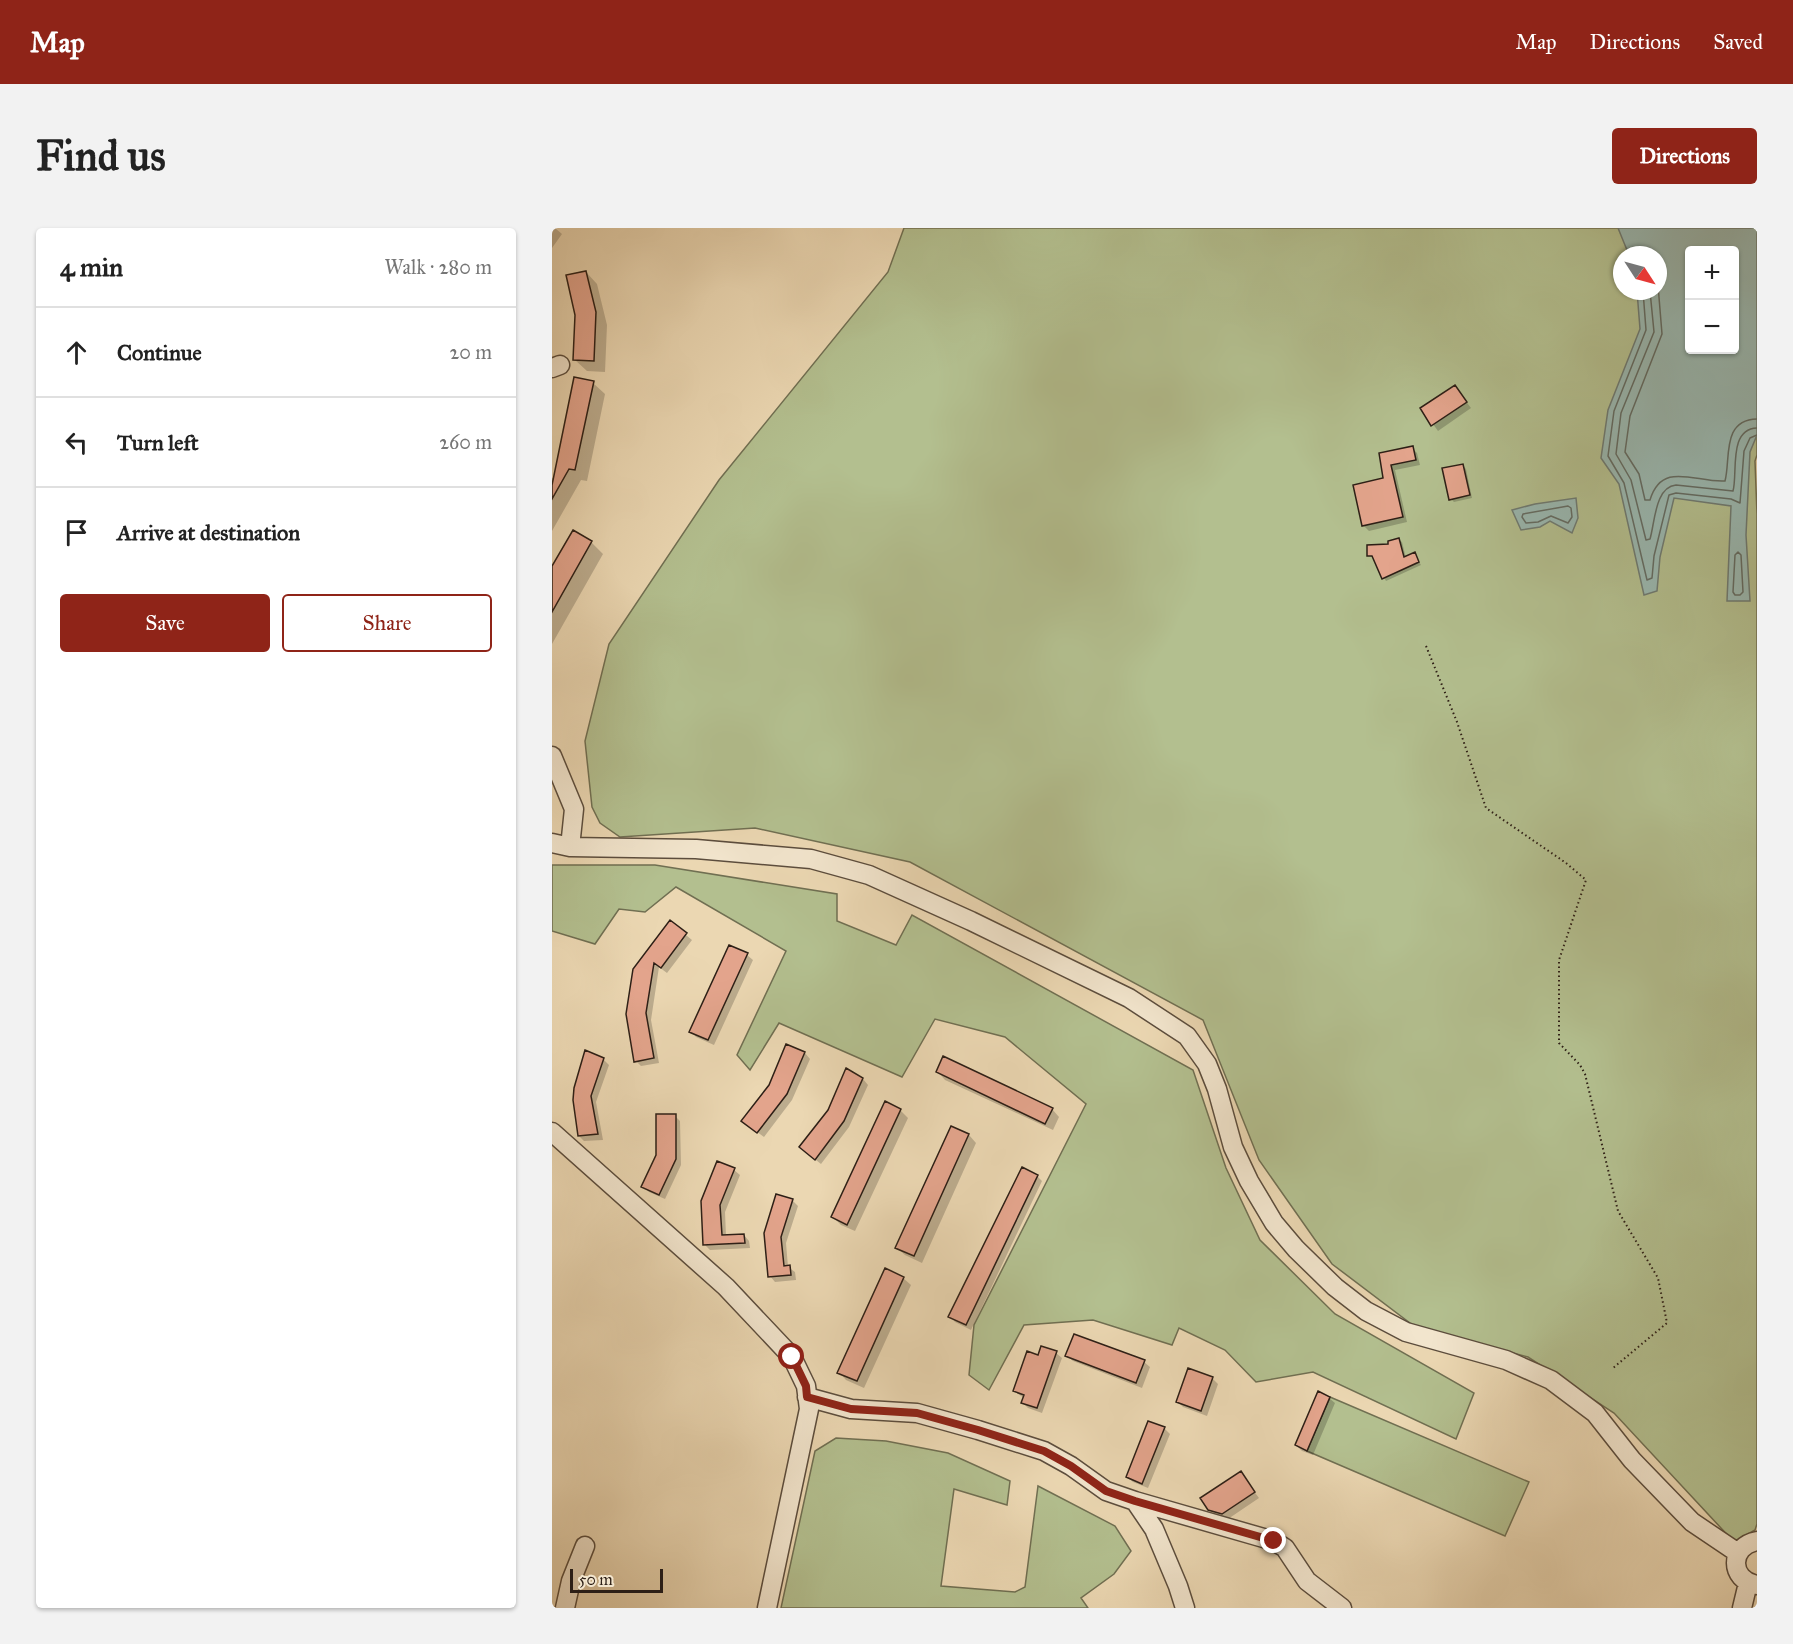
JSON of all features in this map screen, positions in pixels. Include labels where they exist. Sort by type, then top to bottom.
[{"type":"street","points":[[552,756],[574,809],[561,845],[696,849],[811,859],[869,875],[1129,998],[1187,1036],[1208,1064],[1233,1146],[1249,1181],[1274,1223],[1296,1249],[1335,1287],[1366,1311],[1406,1332],[1506,1360],[1551,1380],[1595,1413],[1632,1460],[1692,1522],[1738,1553]]},
{"type":"street","points":[[552,1132],[726,1287],[792,1357],[806,1386],[809,1410],[767,1608]]},
{"type":"street","points":[[807,1397],[851,1409],[917,1413],[978,1430],[1044,1451],[1071,1466],[1106,1491],[1274,1541],[1285,1548],[1307,1581],[1342,1608]]},
{"type":"street","points":[[1135,1501],[1154,1529],[1185,1608]]},
{"type":"street","points":[[1742,1608],[1753,1584],[1743,1579],[1736,1567],[1738,1553],[1748,1543],[1757,1542]]},
{"type":"street","points":[[565,1608],[571,1581],[585,1546]]},
{"type":"path","points":[[1426,646],[1457,722],[1486,808],[1586,880],[1559,960],[1559,1043],[1580,1065],[1585,1074],[1618,1210],[1658,1278],[1667,1323],[1614,1368]]},
{"type":"green space","points":[[904,228],[1757,228],[1757,455],[1755,461],[1757,514],[1757,1524],[1755,1530],[1734,1542],[1614,1413],[1528,1357],[1414,1326],[1332,1264],[1259,1160],[1203,1020],[910,862],[755,828],[620,837],[600,823],[592,807],[585,741],[609,644],[719,480],[888,272]]},
{"type":"green space","points":[[552,865],[655,865],[837,894],[837,921],[896,945],[912,915],[1193,1070],[1226,1168],[1260,1240],[1335,1314],[1474,1393],[1456,1439],[1313,1372],[1256,1382],[1225,1350],[1179,1328],[1172,1345],[1093,1320],[1024,1325],[989,1390],[969,1375],[974,1325],[1086,1104],[1005,1037],[935,1019],[902,1077],[779,1023],[750,1070],[737,1055],[786,951],[676,887],[645,912],[619,909],[595,944],[552,931]]},
{"type":"green space","points":[[1330,1397],[1529,1482],[1505,1536],[1307,1451]]},
{"type":"green space","points":[[836,1438],[886,1441],[948,1453],[1010,1481],[1007,1505],[954,1489],[941,1586],[1015,1592],[1025,1587],[1038,1486],[1115,1526],[1131,1551],[1114,1574],[1081,1598],[1088,1608],[781,1608],[815,1451]]},
{"type":"water","points":[[1618,228],[1757,228],[1757,435],[1750,452],[1746,535],[1750,601],[1727,601],[1731,506],[1674,498],[1660,557],[1657,591],[1644,595],[1619,484],[1601,458],[1608,410],[1640,329],[1638,300],[1667,300],[1667,246],[1625,246]]},
{"type":"water","points":[[1576,498],[1578,518],[1572,533],[1550,521],[1540,527],[1521,530],[1512,510],[1535,504]]},
{"type":"building","points":[[586,271],[596,312],[594,361],[573,360],[575,315],[566,275]]},
{"type":"building","points":[[574,377],[594,381],[575,470],[569,469],[552,499],[552,485]]},
{"type":"building","points":[[1455,385],[1467,402],[1431,426],[1420,408]]},
{"type":"building","points":[[1413,446],[1416,460],[1391,465],[1403,517],[1362,526],[1353,485],[1383,478],[1379,453]]},
{"type":"building","points":[[1463,464],[1470,495],[1449,500],[1442,468]]},
{"type":"building","points":[[573,530],[592,541],[552,612],[552,566]]},
{"type":"building","points":[[1399,538],[1404,557],[1415,552],[1419,562],[1382,579],[1372,556],[1367,556],[1367,545],[1388,544],[1388,541]]},
{"type":"building","points":[[670,920],[687,933],[661,968],[654,963],[646,1013],[654,1058],[634,1062],[626,1014],[633,969]]},
{"type":"building","points":[[729,945],[748,953],[708,1040],[689,1032]]},
{"type":"building","points":[[786,1044],[805,1052],[787,1094],[757,1133],[741,1121],[769,1085]]},
{"type":"building","points":[[585,1050],[604,1058],[591,1096],[598,1134],[578,1136],[573,1100],[574,1088]]},
{"type":"building","points":[[943,1056],[1053,1108],[1045,1124],[936,1072]]},
{"type":"building","points":[[846,1068],[863,1078],[844,1121],[815,1160],[799,1147],[828,1110]]},
{"type":"building","points":[[885,1101],[901,1109],[847,1225],[831,1217]]},
{"type":"building","points":[[656,1114],[676,1114],[676,1159],[659,1195],[641,1187],[656,1155]]},
{"type":"building","points":[[951,1126],[969,1134],[914,1256],[895,1248]]},
{"type":"building","points":[[717,1161],[735,1168],[720,1205],[722,1235],[744,1234],[745,1243],[703,1245],[701,1201]]},
{"type":"building","points":[[1022,1167],[1038,1175],[966,1325],[948,1317]]},
{"type":"building","points":[[776,1194],[793,1199],[781,1237],[784,1266],[790,1265],[791,1275],[768,1277],[764,1233]]},
{"type":"building","points":[[885,1268],[904,1277],[857,1381],[837,1373]]},
{"type":"building","points":[[1074,1334],[1145,1360],[1136,1383],[1065,1356]]},
{"type":"building","points":[[1041,1346],[1057,1351],[1037,1408],[1021,1403],[1024,1395],[1013,1391],[1027,1351],[1038,1355]]},
{"type":"building","points":[[1188,1368],[1213,1377],[1201,1411],[1176,1402]]},
{"type":"building","points":[[1318,1391],[1330,1397],[1307,1451],[1295,1445]]},
{"type":"building","points":[[1148,1421],[1165,1427],[1142,1484],[1126,1477]]},
{"type":"building","points":[[1241,1471],[1255,1492],[1222,1514],[1208,1510],[1200,1498]]},
{"type":"route","points":[[792,1357],[806,1386],[807,1397],[851,1409],[917,1413],[978,1430],[1044,1451],[1071,1466],[1106,1491],[1274,1541]]}]
